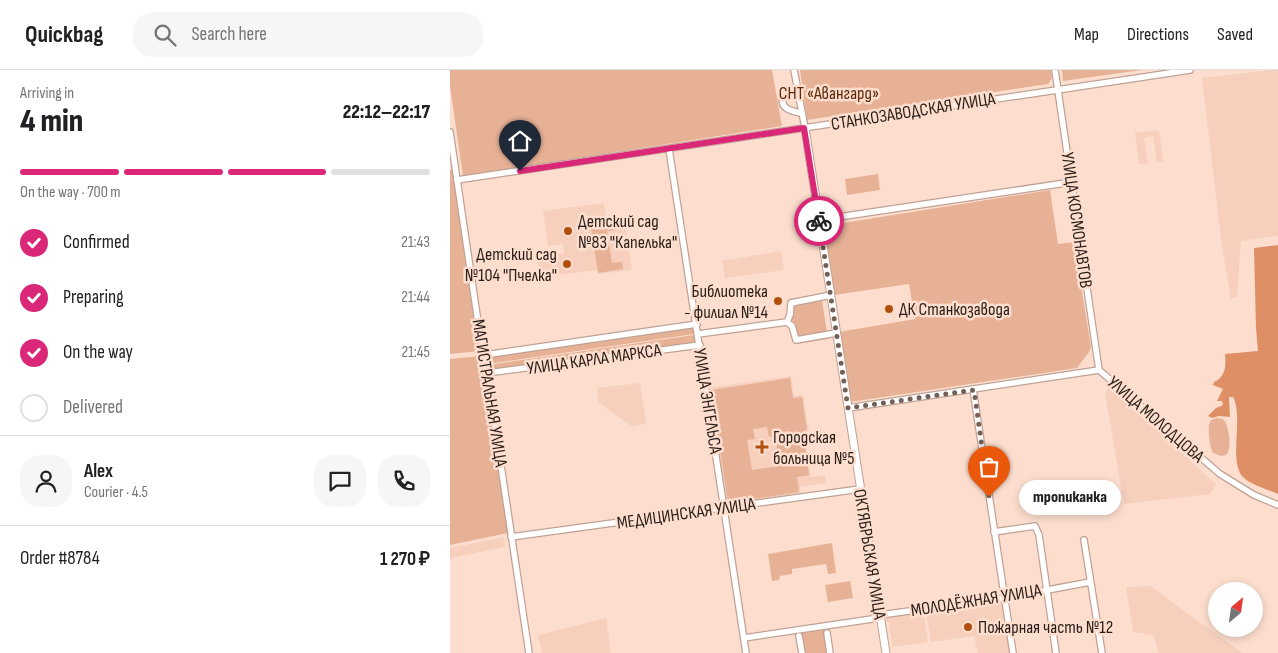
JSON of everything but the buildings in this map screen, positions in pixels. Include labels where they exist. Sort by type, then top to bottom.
[{"type":"main road","name":"ОКТЯБРЬСКАЯ УЛИЦА","points":[[804,128],[886,653]]},
{"type":"street","name":"ОКТЯБРЬСКАЯ УЛИЦА","points":[[794,70],[804,128]]},
{"type":"street","name":"УЛИЦА КОСМОНАВТОВ","points":[[1055,70],[1099,370]]},
{"type":"street","name":"СТАНКОЗАВОДСКАЯ УЛИЦА","points":[[457,180],[1190,70]]},
{"type":"street","points":[[798,96],[790,92],[784,94],[781,100],[783,106],[788,110],[802,113]]},
{"type":"street","name":"МАГИСТРАЛЬНАЯ УЛИЦА","points":[[450,132],[529,653]]},
{"type":"street","name":"УЛИЦА ЭНГЕЛЬСА","points":[[669,148],[724,507],[746,637],[746,653]]},
{"type":"street","points":[[819,220],[1072,182]]},
{"type":"street","points":[[787,322],[791,303],[831,295]]},
{"type":"street","points":[[698,334],[787,322],[792,326],[796,340],[836,333]]},
{"type":"street","name":"УЛИЦА КАРЛА МАРКСА","points":[[484,355],[697,324]]},
{"type":"street","name":"УЛИЦА КАРЛА МАРКСА","points":[[487,373],[700,345]]},
{"type":"street","name":"УЛИЦА МОЛОДЦОВА","points":[[848,408],[1099,370],[1220,474],[1254,495],[1278,505]]},
{"type":"street","points":[[974,390],[1013,653]]},
{"type":"street","name":"МЕДИЦИНСКАЯ УЛИЦА","points":[[511,537],[860,488]]},
{"type":"street","points":[[994,532],[1034,526],[1038,535],[1056,653]]},
{"type":"street","points":[[1084,540],[1102,653]]},
{"type":"street","name":"МОЛОДЁЖНАЯ УЛИЦА","points":[[746,637],[872,619],[880,614],[1005,598],[1090,582]]},
{"type":"street","points":[[827,633],[830,653]]},
{"type":"street","points":[[799,636],[802,653]]},
{"type":"shaded area","points":[[1278,70],[1278,236],[1241,241],[1237,297],[1231,299],[1222,247],[1202,78]]},
{"type":"shaded area","points":[[1159,130],[1163,161],[1157,162],[1153,136],[1144,138],[1148,163],[1139,164],[1135,133]]},
{"type":"shaded area","points":[[604,203],[606,219],[624,216],[632,270],[598,274],[597,270],[541,277],[537,257],[564,253],[563,244],[548,246],[543,211]]},
{"type":"shaded area","points":[[1278,245],[1278,494],[1250,482],[1243,477],[1239,470],[1236,450],[1237,416],[1233,397],[1229,397],[1230,417],[1219,416],[1212,418],[1208,416],[1216,408],[1223,405],[1222,401],[1217,401],[1223,389],[1213,385],[1224,371],[1225,354],[1258,351],[1254,248]]},
{"type":"shaded area","points":[[781,251],[784,270],[725,278],[722,261]]},
{"type":"shaded area","name":"Городская больница №5","points":[[791,376],[794,396],[803,395],[809,432],[804,433],[811,477],[825,475],[826,483],[800,487],[801,494],[727,504],[709,388]]},
{"type":"shaded area","points":[[640,383],[646,423],[644,424],[632,426],[598,402],[597,388]]},
{"type":"shaded area","points":[[1109,388],[1216,484],[1210,494],[1124,504],[1105,393]]},
{"type":"shaded area","points":[[504,537],[505,547],[450,558],[450,548]]},
{"type":"shaded area","points":[[1150,586],[1208,628],[1208,638],[1221,638],[1242,653],[1159,653],[1153,635],[1133,632],[1126,587]]},
{"type":"shaded area","points":[[1002,601],[1011,653],[978,653],[974,636],[931,642],[926,613]]},
{"type":"shaded area","points":[[923,610],[928,642],[892,647],[889,622],[886,622],[885,615]]},
{"type":"shaded area","points":[[606,618],[611,653],[542,653],[538,635]]},
{"type":"green space","name":"СНТ «Авангард»","points":[[450,70],[772,70],[782,126],[463,176],[450,86]]},
{"type":"green space","name":"СНТ «Авангард»","points":[[800,70],[1051,70],[1052,78],[1048,84],[807,120]]},
{"type":"green space","points":[[1062,70],[1142,70],[1063,81]]},
{"type":"green space","points":[[452,169],[480,351],[450,354],[450,170]]},
{"type":"green space","points":[[878,174],[880,190],[847,195],[845,179]]},
{"type":"green space","points":[[1050,190],[1058,244],[1074,242],[1091,347],[1077,368],[850,402],[839,332],[915,319],[909,284],[834,295],[824,226]]},
{"type":"green space","points":[[613,219],[615,230],[607,231],[612,263],[622,262],[623,269],[598,273],[590,223]]},
{"type":"green space","points":[[821,294],[828,339],[796,344],[789,299]]},
{"type":"green space","points":[[693,326],[694,334],[487,364],[485,355]]},
{"type":"green space","points":[[694,335],[695,343],[488,373],[487,365]]},
{"type":"green space","points":[[481,356],[508,533],[450,545],[450,359]]},
{"type":"green space","name":"Городская больница №5","points":[[790,378],[793,398],[802,397],[807,430],[803,431],[809,475],[797,477],[799,492],[728,503],[711,390]],"holes":[[[767,427],[769,437],[775,437],[780,466],[752,470],[747,440],[755,439],[753,429]]]},
{"type":"green space","points":[[1217,418],[1225,421],[1228,429],[1229,449],[1226,455],[1221,456],[1213,453],[1209,438],[1210,422]]},
{"type":"green space","points":[[832,543],[836,573],[828,574],[826,564],[792,569],[792,574],[780,576],[779,580],[772,581],[768,554]]},
{"type":"green space","points":[[850,581],[853,598],[828,602],[825,585]]},
{"type":"green space","points":[[825,629],[828,653],[804,653],[801,633]]},
{"type":"way so far","points":[[819,221],[848,408],[920,396],[974,390],[989,497]]},
{"type":"place","name":"Детский сад №83 \"Капелька\"","points":[[568,231]]},
{"type":"place","name":"Детский сад №104 \"Пчелка\"","points":[[567,264]]},
{"type":"place","name":"Библиотека - филиал №14","points":[[778,301]]},
{"type":"place","name":"ДК Станкозавода","points":[[889,309]]},
{"type":"place","name":"Городская больница №5","points":[[762,447]]},
{"type":"place","name":"тропиканка","points":[[989,497]]},
{"type":"place","name":"Пожарная часть №12","points":[[968,627]]},
{"type":"route","points":[[520,171],[804,128],[819,221]]}]
